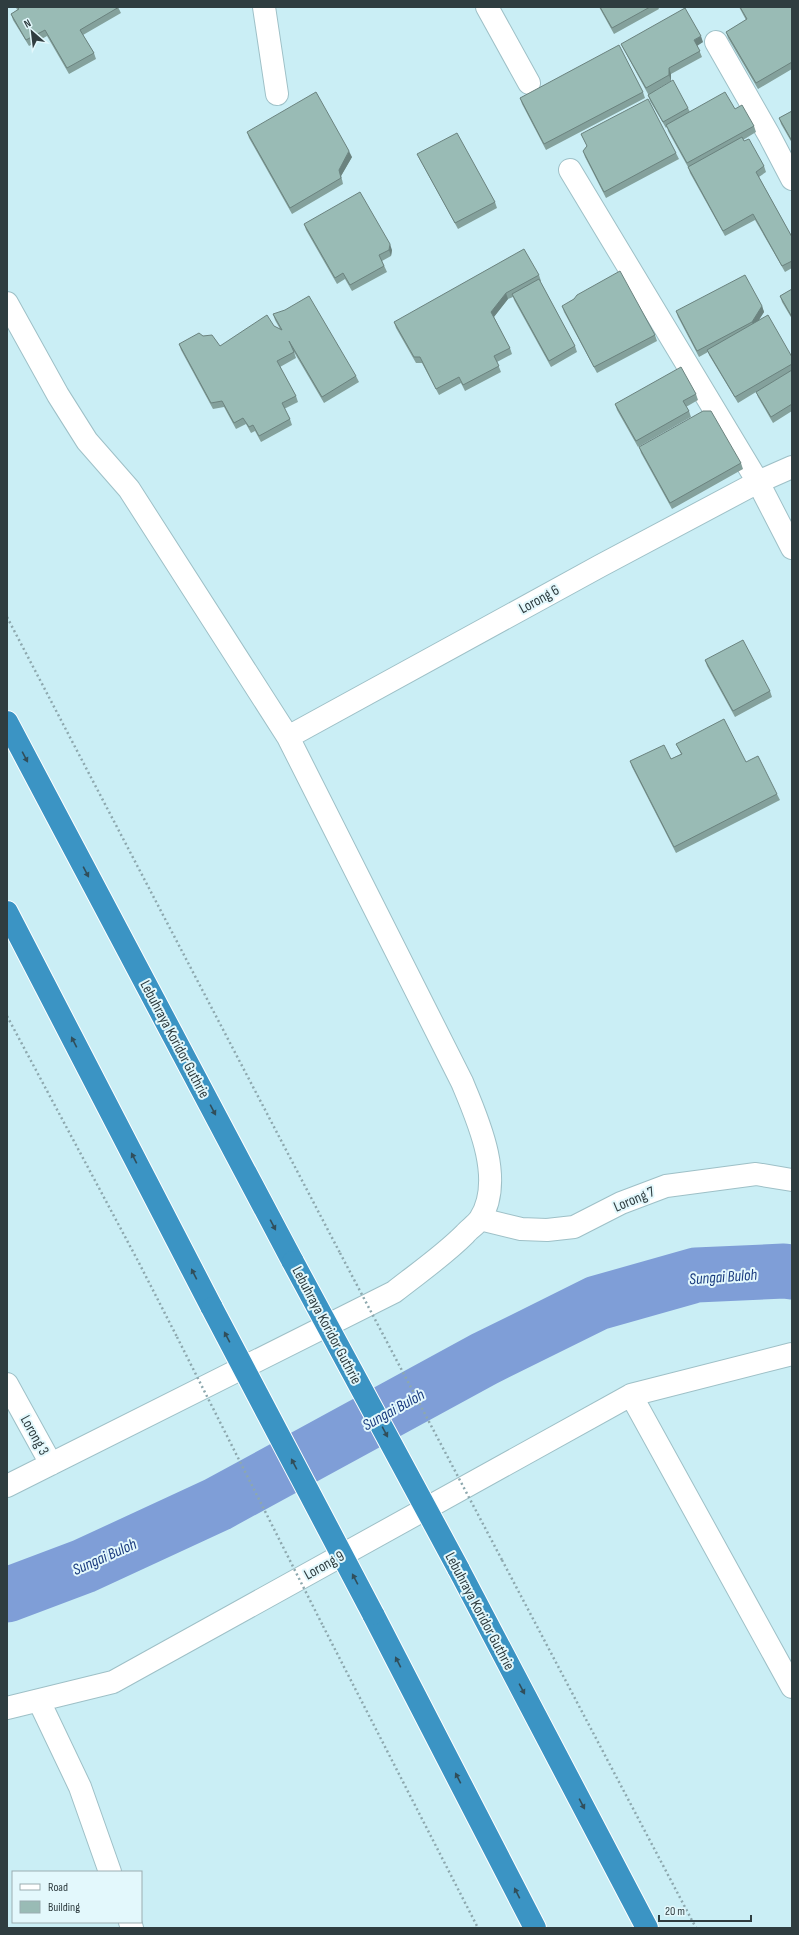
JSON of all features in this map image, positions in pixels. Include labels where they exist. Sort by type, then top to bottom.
[{"type":"highway","name":"Lebuhraya Koridor Guthrie","points":[[7,722],[293,1262],[458,1568],[647,1928]]},
{"type":"highway","points":[[7,912],[535,1928]]},
{"type":"street","points":[[264,7],[277,94]]},
{"type":"street","points":[[487,7],[529,83]]},
{"type":"street","points":[[716,42],[769,135],[792,180]]},
{"type":"street","points":[[570,170],[758,482],[792,548]]},
{"type":"street","points":[[7,303],[58,396],[87,441],[129,489],[288,737],[462,1082],[476,1115],[489,1158],[491,1190],[480,1219],[445,1253],[394,1292],[7,1486]]},
{"type":"street","name":"Lorong 6","points":[[288,737],[600,566],[758,482],[792,466]]},
{"type":"street","name":"Lorong 7","points":[[480,1219],[521,1229],[547,1230],[574,1226],[621,1203],[666,1186],[756,1174],[792,1180]]},
{"type":"street","name":"Lorong 9","points":[[7,1708],[113,1682],[631,1395],[792,1354]]},
{"type":"street","name":"Lorong 3","points":[[7,1384],[51,1464]]},
{"type":"street","points":[[631,1395],[792,1687]]},
{"type":"street","points":[[39,1701],[80,1787],[110,1871]]},
{"type":"path","points":[[7,617],[696,1928]]},
{"type":"path","points":[[7,1016],[138,1261],[478,1928]]},
{"type":"building","points":[[17,7],[119,7],[80,30],[94,53],[67,68],[45,30],[26,40],[11,14],[19,9]]},
{"type":"building","points":[[600,7],[650,7],[612,28]]},
{"type":"building","points":[[740,7],[792,7],[792,62],[756,83],[726,32],[747,19]]},
{"type":"building","points":[[685,8],[701,36],[694,40],[700,51],[669,68],[669,75],[646,88],[621,44]]},
{"type":"building","points":[[619,45],[643,92],[544,144],[520,98]]},
{"type":"building","points":[[673,80],[688,108],[663,122],[648,95]]},
{"type":"building","points":[[316,92],[349,151],[339,170],[341,178],[290,208],[247,132]]},
{"type":"building","points":[[725,92],[735,109],[742,105],[754,126],[687,163],[666,125]]},
{"type":"building","points":[[648,99],[676,153],[604,192],[583,151],[587,146],[581,134]]},
{"type":"building","points":[[792,111],[792,141],[779,118]]},
{"type":"building","points":[[457,133],[495,202],[455,223],[417,154]]},
{"type":"building","points":[[742,137],[744,141],[749,139],[764,166],[756,172],[792,237],[792,261],[782,266],[753,214],[723,231],[688,167]]},
{"type":"building","points":[[360,192],[390,244],[389,250],[379,255],[384,266],[350,285],[343,273],[335,278],[304,224]]},
{"type":"building","points":[[524,249],[539,275],[506,293],[491,312],[510,348],[494,356],[499,366],[463,385],[459,377],[436,389],[420,357],[414,357],[394,322]]},
{"type":"building","points":[[620,271],[655,335],[594,367],[562,306],[574,299],[577,295]]},
{"type":"building","points":[[745,275],[762,306],[752,322],[697,351],[676,311]]},
{"type":"building","points":[[539,279],[575,346],[549,361],[512,294]]},
{"type":"building","points":[[792,289],[792,317],[780,296]]},
{"type":"building","points":[[309,296],[356,376],[322,397],[289,341],[294,352],[277,361],[296,396],[282,403],[290,419],[259,436],[253,425],[249,427],[243,418],[234,423],[222,401],[211,403],[179,344],[199,333],[203,336],[212,335],[220,346],[267,315],[274,326],[282,330],[273,314],[285,310]]},
{"type":"building","points":[[768,315],[792,357],[792,364],[735,397],[707,350]]},
{"type":"building","points":[[681,367],[696,394],[683,401],[689,411],[636,441],[615,404]]},
{"type":"building","points":[[792,370],[792,404],[771,417],[756,392]]},
{"type":"building","points":[[703,411],[711,411],[741,463],[670,503],[639,447]]},
{"type":"building","points":[[743,640],[770,691],[733,711],[705,660]]},
{"type":"building","points":[[724,719],[746,762],[758,756],[777,794],[674,847],[630,761],[664,745],[671,759],[682,754],[676,744]]},
{"type":"waterway","name":"Sungai Buloh","points":[[7,1595],[84,1566],[218,1504],[484,1359],[597,1303],[696,1275],[784,1271],[792,1272]]}]
